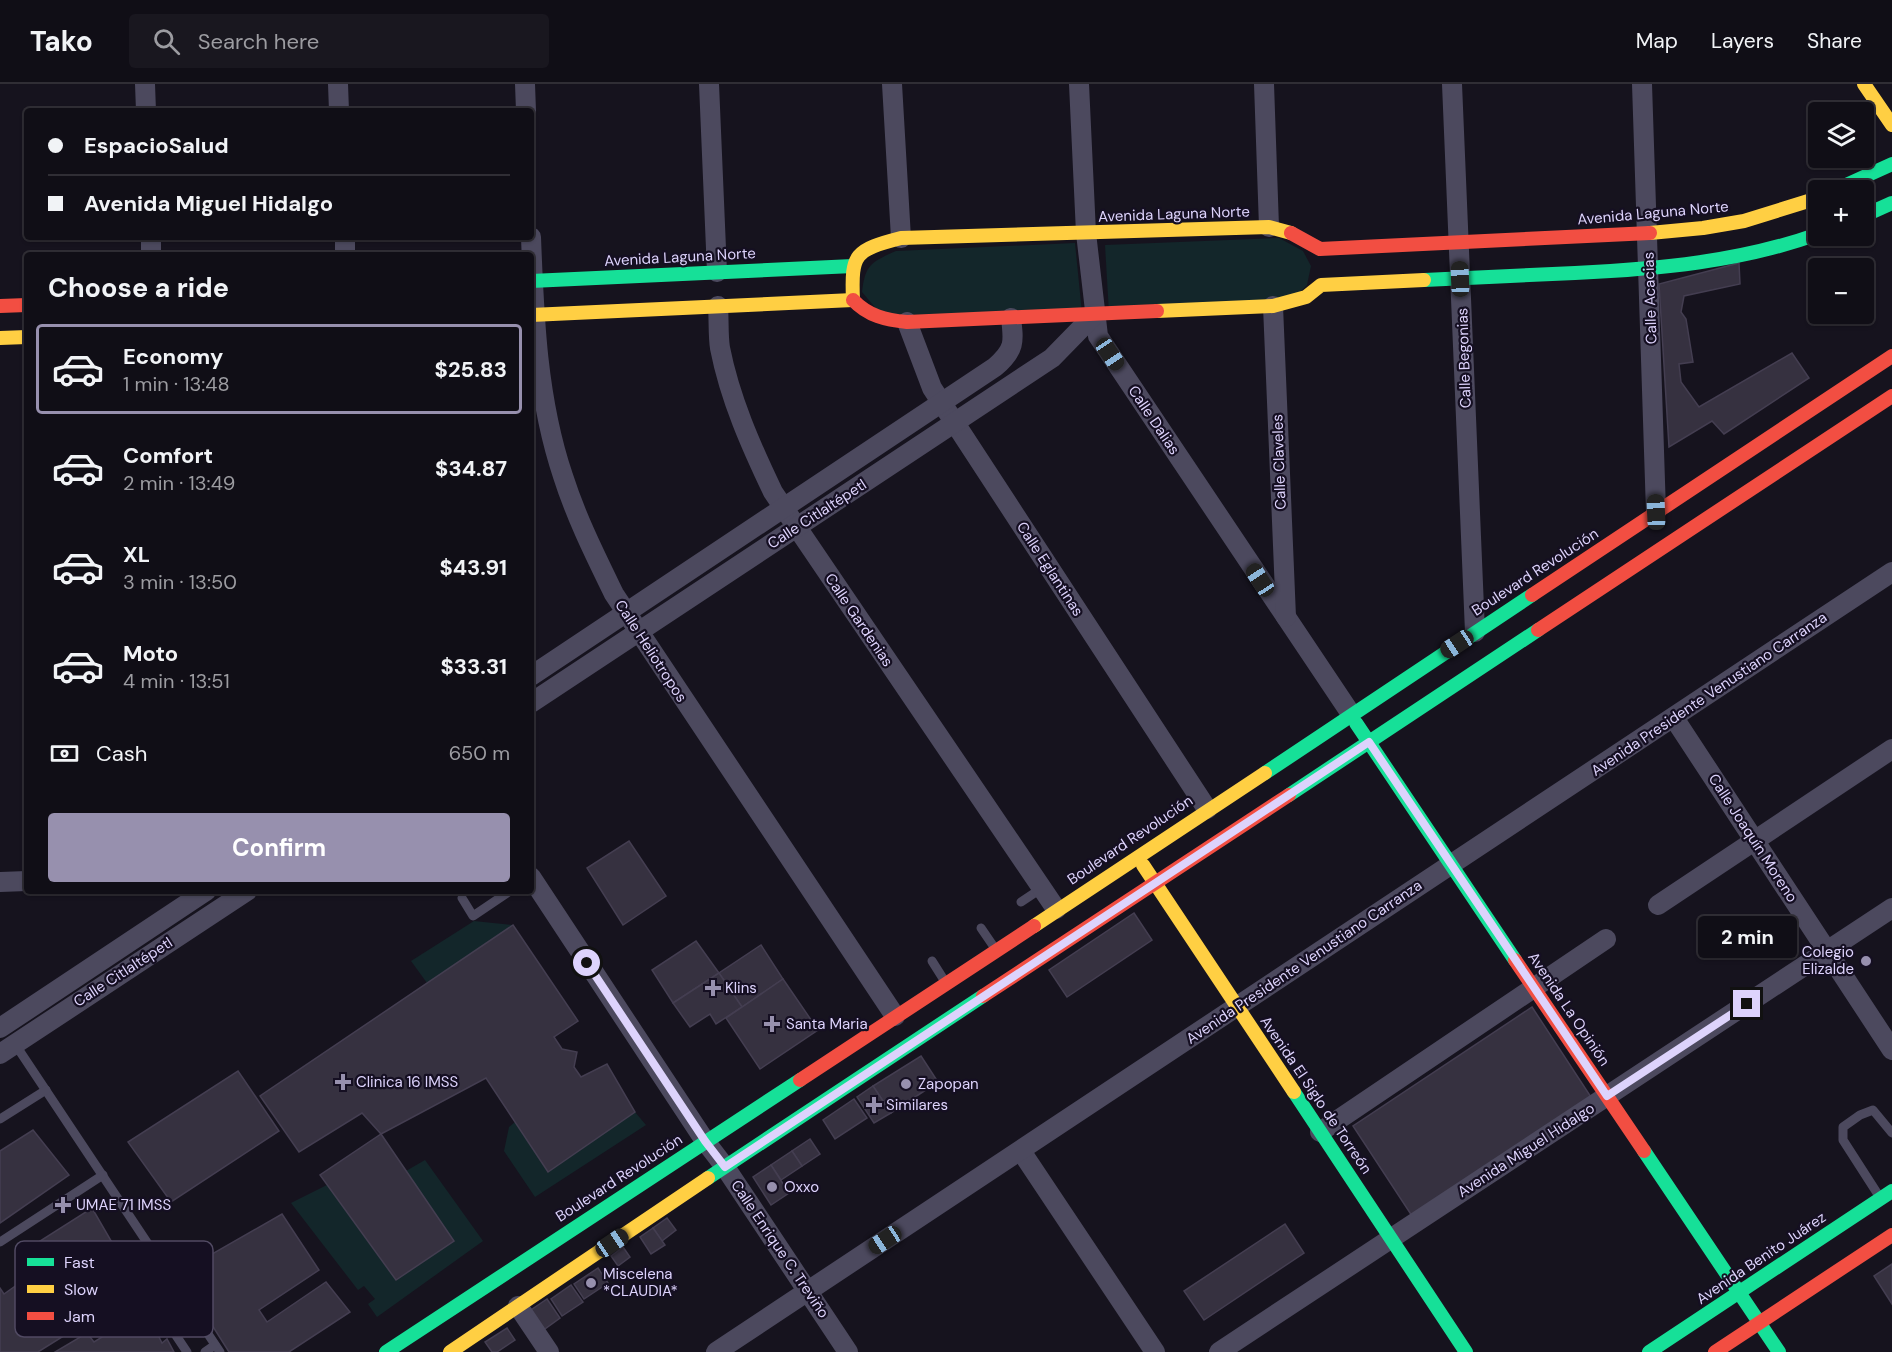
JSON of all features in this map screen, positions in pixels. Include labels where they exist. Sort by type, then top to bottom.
[{"type":"main road","points":[[1864,84],[1892,125]]},
{"type":"main road","points":[[1857,180],[1892,164]]},
{"type":"main road","name":"Avenida Laguna Norte","points":[[534,280],[853,266],[858,256],[876,246],[901,237],[1269,227],[1289,231],[1320,249],[1648,233],[1703,228],[1744,221],[1808,201]]},
{"type":"main road","points":[[1874,211],[1892,203]]},
{"type":"main road","points":[[853,266],[853,300],[859,308],[879,319],[908,322],[1273,306],[1306,297],[1321,285],[1649,269],[1724,260],[1808,237]]},
{"type":"main road","points":[[1320,249],[1321,285]]},
{"type":"main road","points":[[534,315],[853,300]]},
{"type":"main road","points":[[0,306],[24,305]]},
{"type":"main road","points":[[0,338],[24,337]]},
{"type":"main road","name":"Boulevard Revolución","points":[[386,1352],[1138,857],[1892,356]]},
{"type":"main road","points":[[450,1352],[725,1167],[1892,396]]},
{"type":"main road","name":"Avenida La Opinión","points":[[1350,714],[1779,1352]]},
{"type":"main road","name":"Avenida El Siglo de Torreón","points":[[1138,857],[1466,1352]]},
{"type":"main road","name":"Avenida Benito Juárez","points":[[1649,1352],[1886,1195]]},
{"type":"main road","points":[[1716,1352],[1892,1235]]},
{"type":"street","points":[[145,84],[146,108]]},
{"type":"street","points":[[338,84],[339,108]]},
{"type":"street","points":[[525,84],[526,108]]},
{"type":"street","points":[[709,84],[717,272]]},
{"type":"street","points":[[892,84],[901,237]]},
{"type":"street","name":"Calle Dalias","points":[[1079,84],[1086,233],[1098,336],[1350,714]]},
{"type":"street","points":[[1263,84],[1269,227]]},
{"type":"street","name":"Calle Begonias","points":[[1452,84],[1475,632]]},
{"type":"street","name":"Calle Acacias","points":[[1642,84],[1656,512]]},
{"type":"street","name":"Calle Gardenias","points":[[718,306],[720,346],[741,422],[773,492],[1056,909]]},
{"type":"street","name":"Calle Claveles","points":[[1273,306],[1286,617]]},
{"type":"street","name":"Calle Citlaltépetl","points":[[534,701],[1052,358],[1095,314]]},
{"type":"street","name":"Calle Citlaltépetl","points":[[534,674],[996,367],[1011,351],[1013,342],[1011,318]]},
{"type":"street","name":"Calle Eglantinas","points":[[908,322],[932,388],[1207,809]]},
{"type":"street","name":"Calle Heliotropos","points":[[534,328],[547,412],[562,475],[580,522],[614,594],[884,993],[895,1016]]},
{"type":"street","name":"Avenida Presidente Venustiano Carranza","points":[[716,1352],[1892,574]]},
{"type":"street","name":"Calle Joaquín Moreno","points":[[1674,718],[1892,1050]]},
{"type":"street","points":[[1658,905],[1892,749]]},
{"type":"street","points":[[0,882],[24,881]]},
{"type":"street","name":"Calle Enrique C. Treviño","points":[[534,883],[848,1352]]},
{"type":"street","name":"Calle Citlaltépetl","points":[[0,1027],[201,894]]},
{"type":"street","name":"Calle Citlaltépetl","points":[[8,1049],[242,894]]},
{"type":"street","name":"Avenida Miguel Hidalgo","points":[[1219,1352],[1892,908]]},
{"type":"street","points":[[1320,1132],[1606,939]]},
{"type":"street","points":[[0,1027],[43,1025]]},
{"type":"street","points":[[1021,1151],[1155,1352]]},
{"type":"street","points":[[518,1306],[549,1352]]},
{"type":"lane","points":[[1021,902],[1041,888]]},
{"type":"lane","points":[[462,898],[473,916],[506,894]]},
{"type":"lane","points":[[981,928],[995,949]]},
{"type":"lane","points":[[932,961],[946,982]]},
{"type":"lane","points":[[8,1049],[46,1090],[147,1241]]},
{"type":"lane","points":[[0,1119],[46,1090]]},
{"type":"lane","points":[[1886,1195],[1843,1140],[1843,1127],[1860,1115],[1873,1110],[1892,1133]]},
{"type":"lane","points":[[0,1242],[103,1175]]},
{"type":"lane","points":[[177,1337],[187,1352]]},
{"type":"lane","points":[[205,1352],[218,1348]]},
{"type":"green space","points":[[1279,238],[1303,251],[1311,266],[1307,285],[1295,297],[1109,313],[1105,245]]},
{"type":"green space","points":[[1075,243],[1082,313],[884,318],[862,292],[867,270],[881,258],[896,251]]},
{"type":"green space","points":[[474,921],[513,925],[427,983],[411,961]]},
{"type":"green space","points":[[635,1112],[646,1125],[535,1197],[504,1151],[509,1127],[515,1122],[548,1172]]},
{"type":"green space","points":[[425,1160],[483,1241],[377,1317],[368,1304],[375,1299],[364,1286],[358,1290],[291,1203],[327,1185],[396,1280],[454,1241],[406,1171]]},
{"type":"building","points":[[1739,263],[1740,284],[1684,296],[1681,312],[1686,319],[1693,362],[1679,364],[1681,382],[1699,407],[1792,353],[1809,378],[1724,434],[1712,421],[1669,447],[1659,284]]},
{"type":"building","points":[[629,841],[666,896],[623,925],[587,868]]},
{"type":"building","points":[[1134,913],[1152,940],[1067,997],[1049,970]]},
{"type":"building","points":[[513,925],[578,1021],[554,1037],[562,1049],[577,1052],[574,1067],[581,1077],[607,1064],[635,1112],[548,1172],[486,1078],[381,1134],[362,1113],[299,1152],[260,1096]]},
{"type":"building","points":[[696,941],[719,973],[673,1003],[652,970]]},
{"type":"building","points":[[761,945],[783,979],[742,1007],[719,973]]},
{"type":"building","name":"Klins","points":[[719,973],[742,1007],[716,1024],[710,1014],[690,1027],[673,1003]]},
{"type":"building","name":"Santa Maria","points":[[783,979],[818,1030],[760,1069],[726,1018]]},
{"type":"building","points":[[1532,1007],[1591,1097],[1412,1216],[1353,1126]]},
{"type":"building","name":"Zapopan","points":[[921,1056],[938,1082],[891,1113],[873,1086]]},
{"type":"building","points":[[238,1071],[279,1131],[171,1202],[128,1142]]},
{"type":"building","name":"Similares","points":[[873,1086],[891,1113],[874,1123],[857,1097]]},
{"type":"building","points":[[854,1099],[867,1118],[835,1139],[823,1120]]},
{"type":"building","points":[[33,1130],[69,1175],[0,1223],[0,1151]]},
{"type":"building","points":[[381,1134],[454,1241],[396,1280],[320,1175]]},
{"type":"building","points":[[810,1139],[820,1154],[802,1166],[792,1151]]},
{"type":"building","points":[[792,1151],[802,1166],[781,1180],[771,1165]]},
{"type":"building","name":"Oxxo","points":[[771,1165],[789,1193],[771,1205],[753,1177]]},
{"type":"building","points":[[92,1208],[111,1241],[40,1241]]},
{"type":"building","points":[[282,1214],[319,1270],[259,1310],[267,1322],[326,1282],[350,1312],[289,1352],[229,1352],[213,1327],[213,1254]]},
{"type":"building","points":[[667,1218],[676,1230],[662,1241],[653,1228]]},
{"type":"building","points":[[1285,1224],[1304,1253],[1204,1320],[1184,1291]]},
{"type":"building","points":[[653,1228],[665,1245],[651,1254],[640,1237]]},
{"type":"building","points":[[623,1247],[630,1257],[618,1266],[611,1256]]},
{"type":"building","points":[[1892,1264],[1892,1304],[1874,1276]]},
{"type":"building","name":"Miscelena *CLAUDIA*","points":[[598,1268],[608,1283],[584,1299],[574,1284]]},
{"type":"building","points":[[571,1285],[583,1302],[562,1316],[551,1299]]},
{"type":"building","points":[[15,1286],[15,1337],[62,1337],[38,1352],[0,1352],[0,1288],[4,1294]]},
{"type":"building","points":[[547,1299],[560,1318],[538,1334],[525,1314]]},
{"type":"building","points":[[507,1328],[515,1340],[497,1352],[492,1352],[485,1342]]},
{"type":"building","points":[[80,1337],[90,1337],[94,1342],[102,1337],[159,1337],[162,1343],[167,1339],[174,1352],[55,1352]]},
{"type":"traffic: fast","points":[[1857,180],[1892,164]]},
{"type":"traffic: fast","points":[[1874,211],[1892,203]]},
{"type":"traffic: fast","points":[[1424,280],[1668,266],[1728,258],[1808,237]]},
{"type":"traffic: fast","points":[[534,281],[853,266]]},
{"type":"traffic: fast","points":[[1265,773],[1532,595]]},
{"type":"traffic: fast","points":[[1289,795],[1538,630]]},
{"type":"traffic: fast","points":[[1356,723],[1515,960]]},
{"type":"traffic: fast","points":[[708,1178],[983,996]]},
{"type":"traffic: fast","points":[[386,1352],[800,1080]]},
{"type":"traffic: fast","points":[[1294,1092],[1466,1352]]},
{"type":"traffic: fast","points":[[1644,1151],[1779,1352]]},
{"type":"traffic: fast","points":[[1649,1352],[1892,1191]]},
{"type":"traffic: slow","points":[[1864,84],[1892,125]]},
{"type":"traffic: slow","points":[[1650,233],[1744,221],[1808,201]]},
{"type":"traffic: slow","points":[[853,300],[853,272],[859,256],[874,246],[901,238],[1269,227],[1291,233]]},
{"type":"traffic: slow","points":[[1157,311],[1273,306],[1306,297],[1321,285],[1424,280]]},
{"type":"traffic: slow","points":[[534,315],[853,300]]},
{"type":"traffic: slow","points":[[0,338],[24,337]]},
{"type":"traffic: slow","points":[[1034,926],[1265,773]]},
{"type":"traffic: slow","points":[[1143,865],[1294,1092]]},
{"type":"traffic: slow","points":[[450,1352],[708,1178]]},
{"type":"traffic: jam","points":[[1291,233],[1320,249],[1650,233]]},
{"type":"traffic: jam","points":[[853,300],[865,310],[878,316],[907,322],[1157,311]]},
{"type":"traffic: jam","points":[[0,306],[24,305]]},
{"type":"traffic: jam","points":[[1532,595],[1892,356]]},
{"type":"traffic: jam","points":[[1538,630],[1892,396]]},
{"type":"traffic: jam","points":[[983,996],[1289,795]]},
{"type":"traffic: jam","points":[[800,1080],[1034,926]]},
{"type":"traffic: jam","points":[[1515,960],[1644,1151]]},
{"type":"traffic: jam","points":[[1715,1352],[1892,1235]]},
{"type":"place","name":"Colegio Elizalde","points":[[1866,961]]},
{"type":"place","name":"Klins","points":[[713,988]]},
{"type":"place","name":"Santa Maria","points":[[772,1024]]},
{"type":"place","name":"Clinica 16 IMSS","points":[[343,1082]]},
{"type":"place","name":"Zapopan","points":[[906,1084]]},
{"type":"place","name":"Similares","points":[[874,1105]]},
{"type":"place","name":"Oxxo","points":[[772,1187]]},
{"type":"place","name":"UMAE 71 IMSS","points":[[63,1205]]},
{"type":"place","name":"Miscelena *CLAUDIA*","points":[[591,1283]]},
{"type":"route","points":[[587,963],[705,1141],[725,1167],[1369,742],[1607,1096],[1747,1004]]}]
